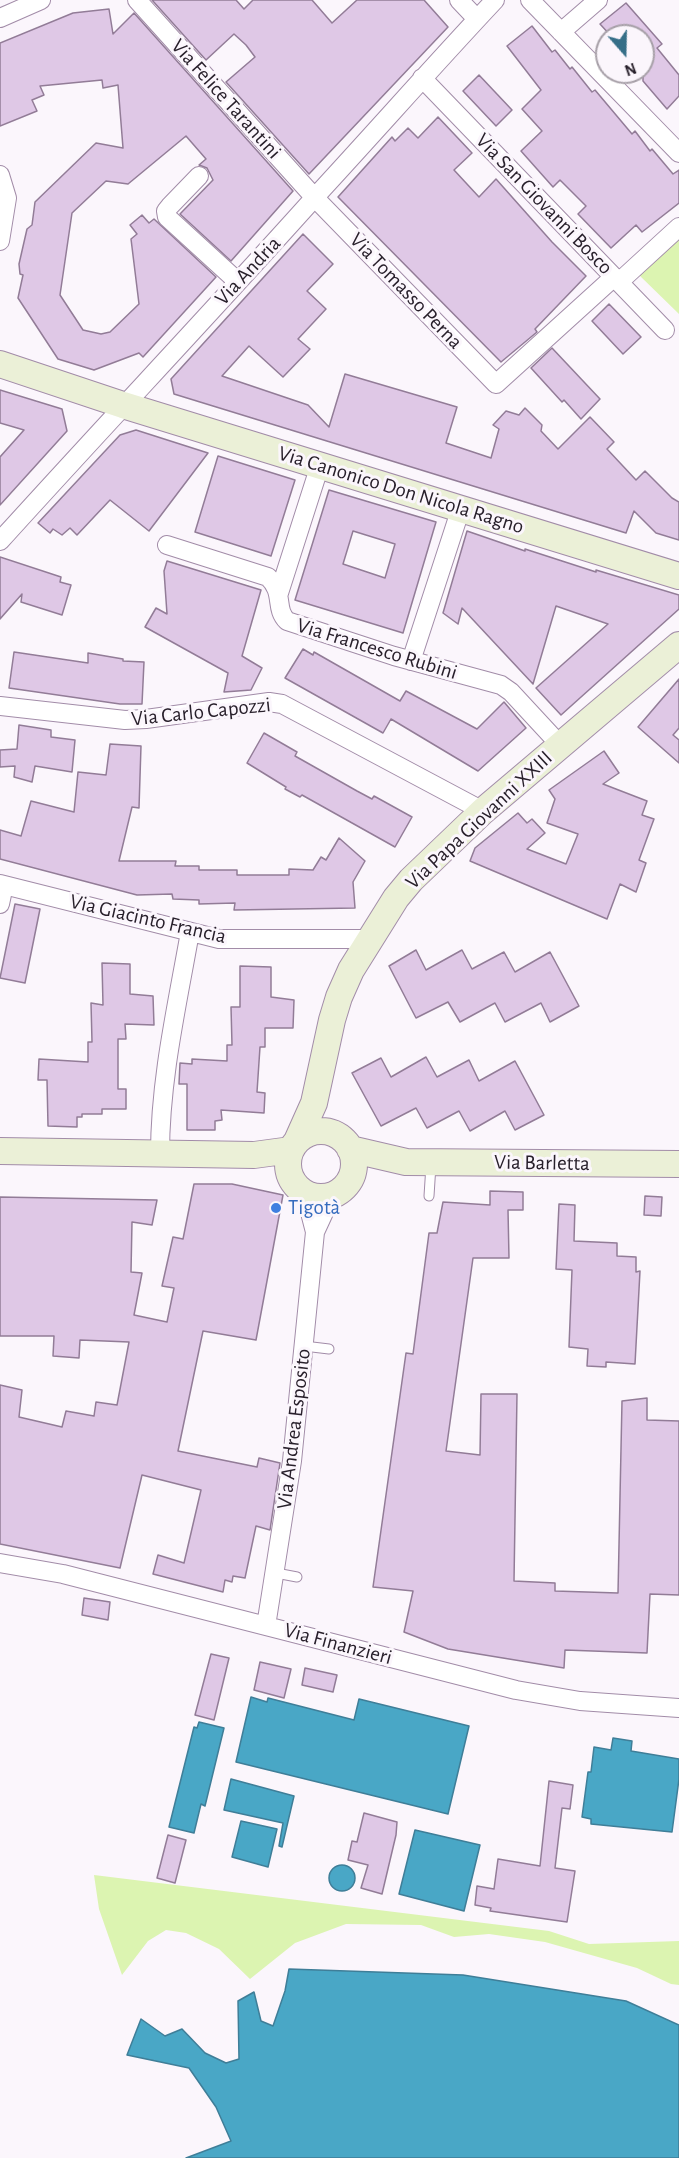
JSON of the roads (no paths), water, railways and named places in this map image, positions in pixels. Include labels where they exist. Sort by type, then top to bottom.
[{"type":"main road","name":"Via Canonico Don Nicola Ragno","points":[[0,364],[123,405],[679,576]]},
{"type":"main road","name":"Via Papa Giovanni XXIII","points":[[292,1154],[314,1103],[339,997],[351,970],[396,898],[411,880],[483,812],[679,645]]},
{"type":"main road","points":[[314,1103],[326,1131],[315,1131],[305,1135],[292,1154],[291,1180],[305,1193],[323,1197],[332,1195]]},
{"type":"main road","name":"Via Barletta","points":[[326,1131],[344,1140],[350,1149],[406,1162],[679,1164]]},
{"type":"main road","points":[[350,1149],[354,1167],[352,1176]]},
{"type":"main road","points":[[0,1151],[292,1154]]},
{"type":"main road","name":"Via Barletta","points":[[332,1195],[347,1184],[352,1176],[406,1162]]},
{"type":"street","points":[[0,18],[41,0]]},
{"type":"street","name":"Via Felice Tarantini","points":[[137,0],[315,198]]},
{"type":"street","points":[[459,0],[477,19]]},
{"type":"street","name":"Via Andria","points":[[0,542],[495,0]]},
{"type":"street","points":[[530,0],[679,153]]},
{"type":"street","points":[[561,32],[598,0]]},
{"type":"street","name":"Via San Giovanni Bosco","points":[[422,78],[665,330]]},
{"type":"street","points":[[0,175],[7,198],[0,242]]},
{"type":"street","points":[[199,176],[166,211],[167,217],[237,281]]},
{"type":"street","name":"Via Tomasso Perna","points":[[315,198],[496,384],[616,279]]},
{"type":"street","points":[[616,279],[679,227]]},
{"type":"street","points":[[279,593],[320,465]]},
{"type":"street","points":[[411,661],[461,508]]},
{"type":"street","name":"Via Francesco Rubini","points":[[167,545],[268,577],[279,593],[280,611],[287,621],[411,661],[501,686],[511,692],[561,746]]},
{"type":"street","name":"Via Carlo Capozzi","points":[[0,706],[125,720],[269,702],[282,704],[483,812]]},
{"type":"street","points":[[0,904],[2,885]]},
{"type":"street","name":"Via Giacinto Francia","points":[[2,885],[219,939],[370,939]]},
{"type":"street","points":[[160,1154],[164,1080],[190,932]]},
{"type":"street","name":"Via Andrea Esposito","points":[[305,1193],[315,1232]]},
{"type":"street","name":"Via Andrea Esposito","points":[[267,1626],[292,1461],[315,1232],[332,1195]]},
{"type":"street","name":"Via Finanzieri","points":[[0,1563],[63,1574],[516,1690],[580,1701],[679,1708]]},
{"type":"lane","points":[[429,1196],[431,1162]]},
{"type":"lane","points":[[304,1346],[329,1349]]},
{"type":"lane","points":[[276,1573],[297,1576]]},
{"type":"water","points":[[251,1697],[267,1702],[268,1698],[354,1720],[359,1699],[469,1726],[448,1814],[236,1762]]},
{"type":"water","points":[[199,1722],[224,1728],[205,1806],[201,1804],[194,1833],[169,1827],[194,1727],[197,1728]]},
{"type":"water","points":[[613,1738],[632,1741],[631,1751],[679,1759],[679,1779],[672,1832],[591,1824],[591,1819],[582,1817],[594,1747],[611,1750]]},
{"type":"water","points":[[231,1779],[294,1796],[282,1847],[279,1846],[283,1823],[224,1810]]},
{"type":"water","points":[[241,1821],[277,1829],[268,1867],[232,1857]]},
{"type":"water","points":[[415,1830],[480,1845],[464,1911],[399,1894]]},
{"type":"water","points":[[342,1865],[351,1869],[355,1878],[351,1887],[342,1891],[333,1887],[329,1878],[333,1869]]},
{"type":"water","points":[[289,1969],[463,1975],[626,2001],[679,2025],[679,2158],[186,2158],[231,2141],[216,2107],[189,2068],[127,2055],[141,2019],[165,2036],[182,2029],[205,2053],[226,2063],[239,2059],[238,2001],[254,1992],[261,2021],[273,2026],[285,1991]]},
{"type":"place","name":"Tigotà","points":[[276,1208]]}]
